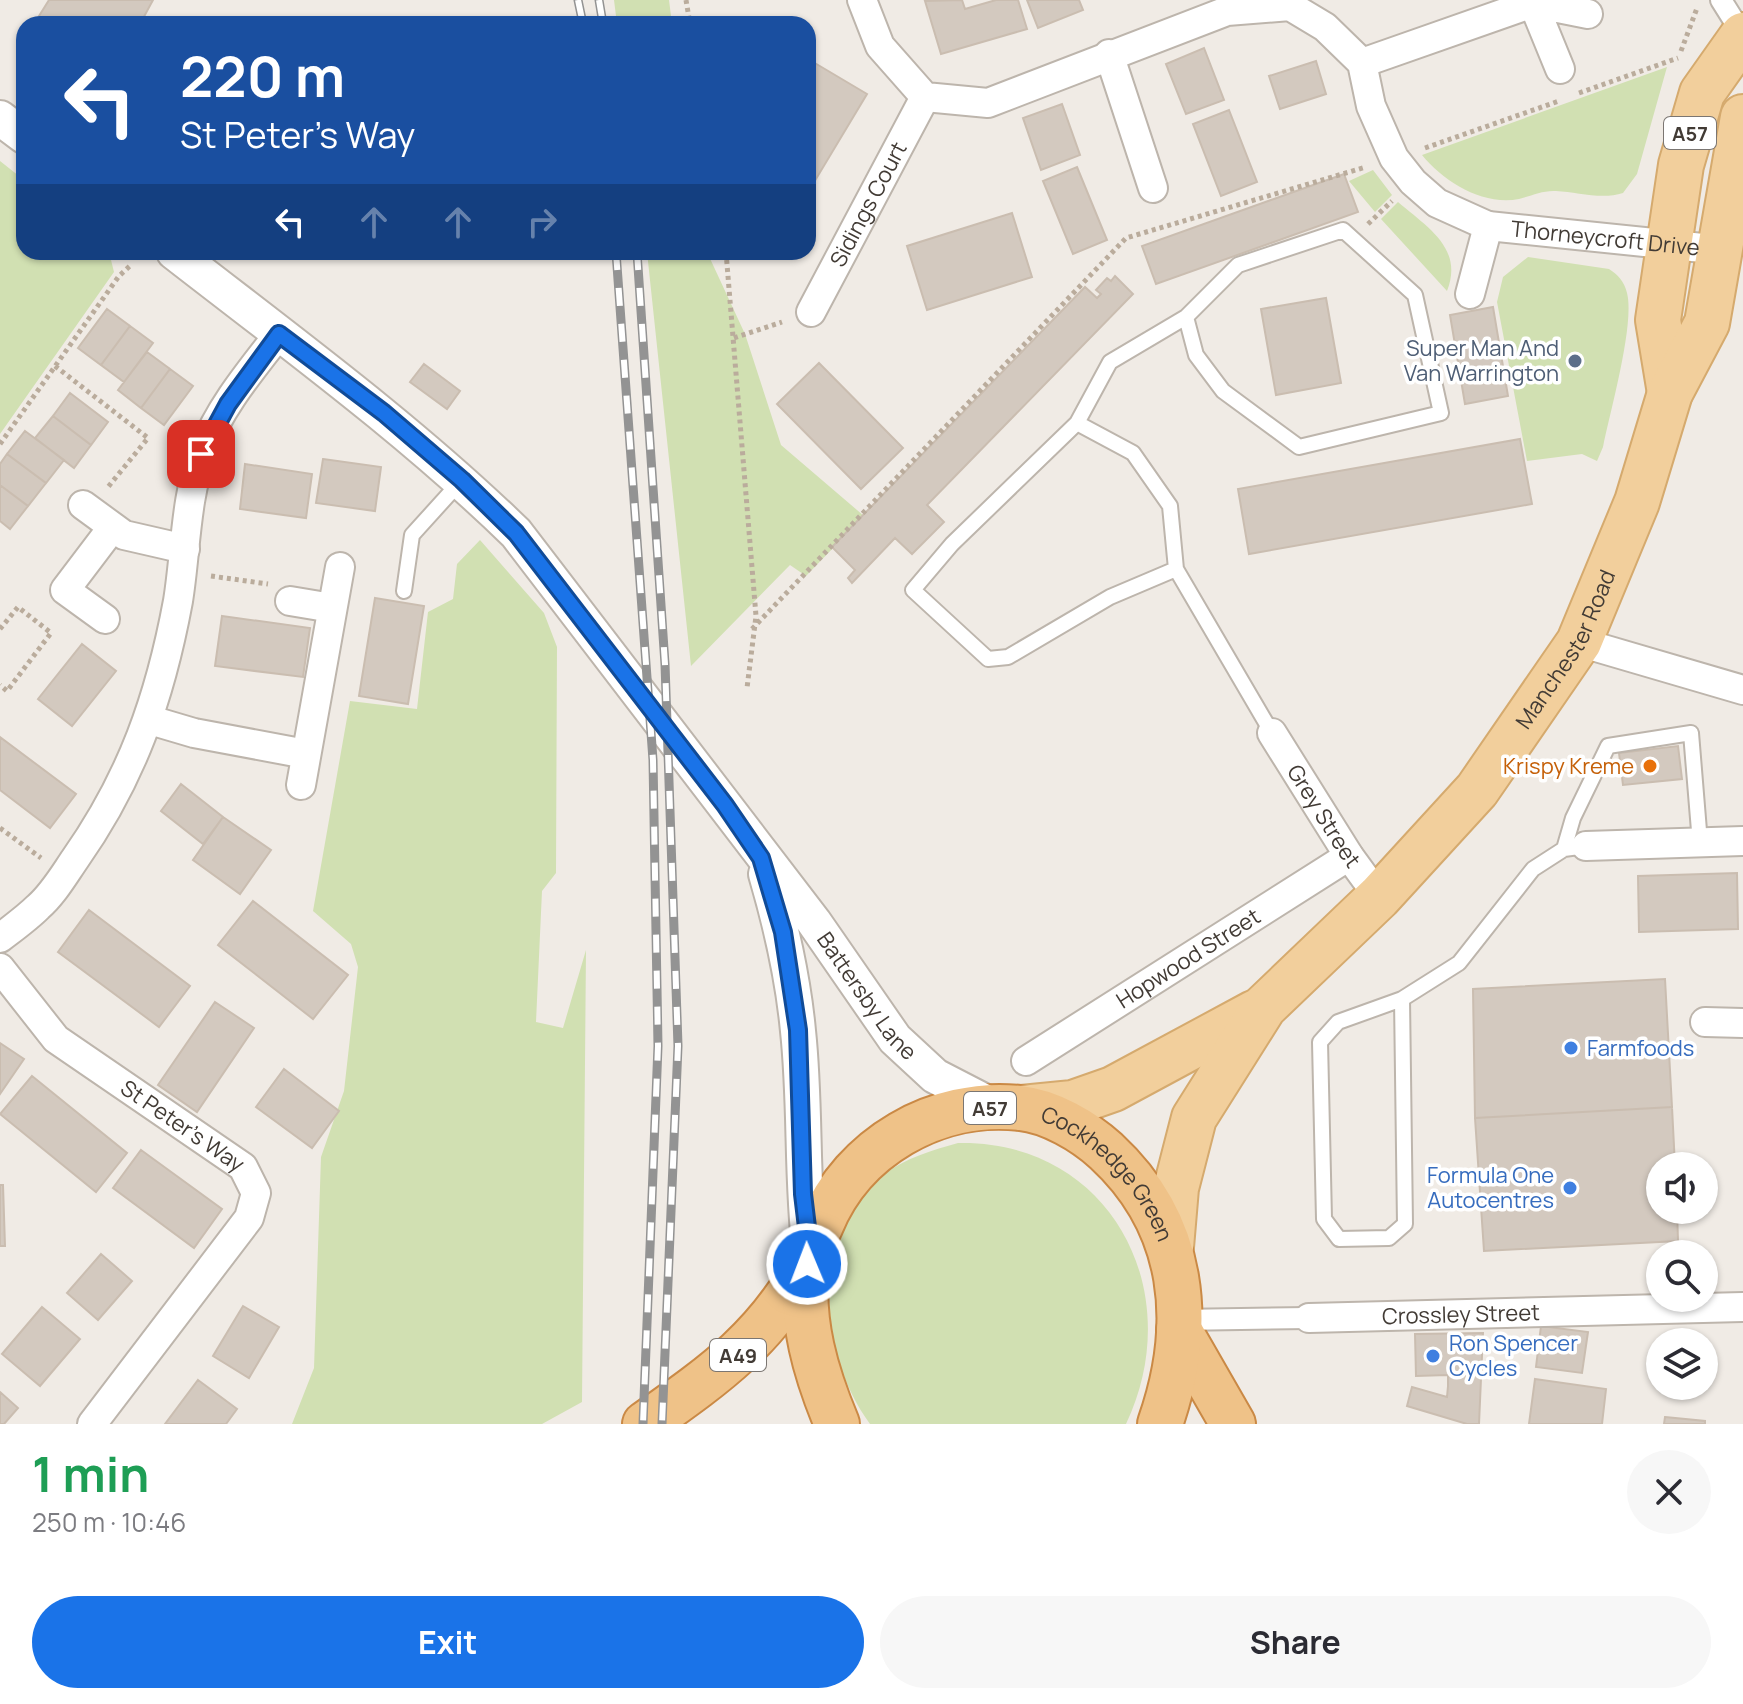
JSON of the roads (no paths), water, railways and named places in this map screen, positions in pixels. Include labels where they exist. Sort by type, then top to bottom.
[{"type":"highway","name":"Cockhedge Green","points":[[837,1424],[810,1342],[805,1298],[808,1258],[831,1201],[860,1163],[899,1134],[935,1117],[1010,1108],[1057,1119],[1091,1138],[1124,1168],[1153,1205],[1171,1247],[1178,1325],[1175,1376],[1160,1424]]},
{"type":"highway","name":"A49","points":[[645,1424],[728,1366],[789,1297],[808,1258]]},
{"type":"highway","points":[[1178,1325],[1233,1424]]},
{"type":"main road","name":"Manchester Road","points":[[1670,393],[1658,320],[1681,165],[1702,93],[1743,35]]},
{"type":"main road","name":"Manchester Road","points":[[1171,1247],[1176,1188],[1194,1118],[1264,1007],[1379,897],[1477,790],[1579,642],[1637,502],[1670,393],[1707,323],[1743,117]]},
{"type":"main road","name":"Manchester Road","points":[[1010,1108],[1073,1103],[1113,1089],[1264,1007]]},
{"type":"street","points":[[862,0],[880,46],[925,97],[988,103],[1227,11],[1290,3],[1325,27],[1362,63],[1533,3],[1588,14]]},
{"type":"street","points":[[1721,0],[1743,35]]},
{"type":"street","points":[[1533,3],[1560,69]]},
{"type":"street","points":[[1109,54],[1153,188]]},
{"type":"street","name":"Thorneycroft Drive","points":[[1362,63],[1371,106],[1394,158],[1413,182],[1437,203],[1488,226],[1722,250]]},
{"type":"street","name":"Sidings Court","points":[[811,312],[925,97]]},
{"type":"street","name":"Thorneycroft Drive","points":[[1470,294],[1488,226]]},
{"type":"street","name":"Battersby Lane","points":[[184,260],[384,413],[462,480],[516,533],[761,858],[814,922],[895,1039],[935,1076],[1010,1108]]},
{"type":"street","points":[[0,938],[40,906],[64,875],[114,797],[150,720],[163,673],[194,478],[211,432],[279,334]]},
{"type":"street","points":[[86,507],[112,528],[183,561]]},
{"type":"street","points":[[105,619],[65,590],[112,528]]},
{"type":"street","points":[[301,785],[340,567]]},
{"type":"street","points":[[290,601],[332,608]]},
{"type":"street","points":[[1579,642],[1743,690]]},
{"type":"street","points":[[150,720],[194,733],[306,754]]},
{"type":"street","name":"Grey Street","points":[[1272,733],[1349,856],[1379,897]]},
{"type":"street","points":[[1575,848],[1743,841]]},
{"type":"street","name":"Hopwood Street","points":[[1026,1061],[1349,856]]},
{"type":"street","name":"Battersby Lane","points":[[761,858],[783,932],[798,1030],[808,1258]]},
{"type":"street","name":"St Peter's Way","points":[[0,968],[56,1039],[243,1167],[256,1193],[249,1218],[92,1424]]},
{"type":"street","points":[[1705,1022],[1743,1023]]},
{"type":"street","name":"Crossley Street","points":[[1178,1325],[1309,1318],[1743,1307]]},
{"type":"lane","points":[[1176,569],[1110,597],[1008,657],[988,659],[913,590],[952,544],[1077,423],[1110,362],[1186,317],[1238,265],[1343,230],[1415,295],[1441,413],[1299,447],[1223,391],[1196,355],[1186,317]]},
{"type":"lane","points":[[1077,423],[1133,453],[1170,506],[1176,569],[1272,733]]},
{"type":"lane","points":[[404,591],[412,535],[462,480]]},
{"type":"lane","points":[[1402,999],[1405,1224],[1389,1238],[1339,1239],[1324,1219],[1320,1042],[1338,1022],[1402,999],[1459,963],[1533,869],[1575,848],[1573,818],[1608,746],[1691,733],[1700,843]]},
{"type":"railway","points":[[578,0],[581,16]]},
{"type":"railway","points":[[599,0],[602,16]]},
{"type":"railway","points":[[617,260],[653,760],[658,1046],[643,1424]]},
{"type":"railway","points":[[638,260],[665,664],[678,1046],[662,1424]]},
{"type":"place","name":"Super Man And Van Warrington","points":[[1575,361]]},
{"type":"place","name":"Krispy Kreme","points":[[1650,766]]},
{"type":"place","name":"Farmfoods","points":[[1571,1048]]},
{"type":"place","name":"Formula One Autocentres","points":[[1570,1188]]},
{"type":"place","name":"Ron Spencer Cycles","points":[[1433,1356]]}]
